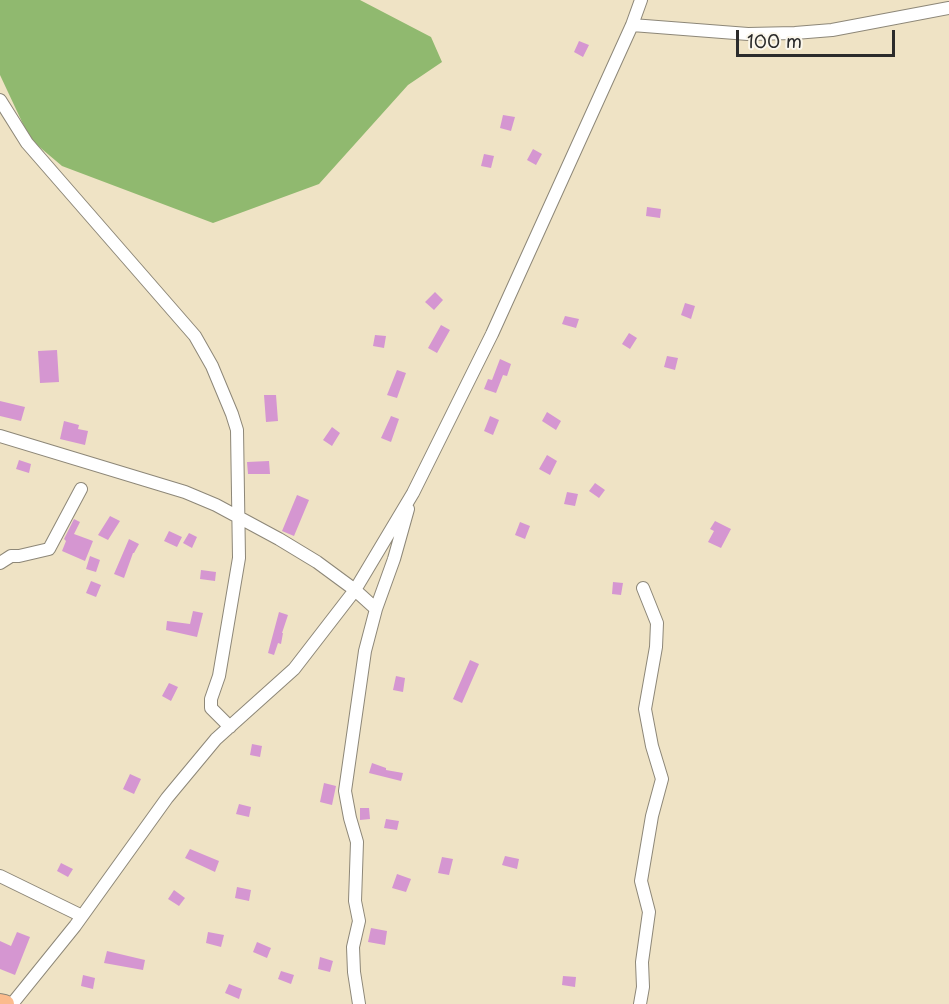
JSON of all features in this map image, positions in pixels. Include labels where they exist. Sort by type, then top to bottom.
[{"type":"highway","points":[[0,1003],[5,1004]]},
{"type":"street","points":[[12,1004],[82,916],[167,798],[216,739],[294,669],[354,590],[413,493],[492,334],[632,25],[641,0]]},
{"type":"street","points":[[632,25],[748,34],[795,33],[832,30],[949,8]]},
{"type":"street","points":[[0,100],[27,143],[195,336],[212,366],[237,430],[239,558],[236,587],[211,708],[230,727]]},
{"type":"street","points":[[0,436],[185,492],[279,538],[316,562],[376,609]]},
{"type":"street","points":[[0,563],[11,556],[49,549],[81,489]]},
{"type":"street","points":[[359,1004],[353,948],[359,921],[355,901],[357,842],[345,791],[365,651],[413,493]]},
{"type":"street","points":[[640,1004],[648,912],[641,881],[652,816],[662,779],[652,746],[645,709],[656,647],[657,622],[643,588]]},
{"type":"street","points":[[0,876],[82,916]]},
{"type":"green space","points":[[0,0],[360,0],[431,37],[442,62],[408,85],[319,184],[213,223],[62,166],[30,139],[0,75]]},
{"type":"building","points":[[579,41],[589,45],[583,57],[574,52]]},
{"type":"building","points":[[503,115],[515,117],[511,131],[500,128]]},
{"type":"building","points":[[533,149],[542,154],[536,165],[527,160]]},
{"type":"building","points":[[484,154],[494,156],[491,168],[481,166]]},
{"type":"building","points":[[647,207],[661,209],[660,218],[646,216]]},
{"type":"building","points":[[435,292],[443,300],[434,310],[425,302]]},
{"type":"building","points":[[685,303],[695,306],[691,319],[681,315]]},
{"type":"building","points":[[565,316],[579,319],[576,328],[562,324]]},
{"type":"building","points":[[441,325],[450,330],[437,353],[428,348]]},
{"type":"building","points":[[629,333],[637,338],[630,349],[622,344]]},
{"type":"building","points":[[375,335],[386,336],[384,348],[373,346]]},
{"type":"building","points":[[57,350],[59,382],[40,383],[38,351]]},
{"type":"building","points":[[667,356],[678,358],[675,370],[664,367]]},
{"type":"building","points":[[500,359],[511,364],[507,376],[503,375],[496,393],[484,389],[488,379],[492,380]]},
{"type":"building","points":[[397,370],[406,373],[397,398],[387,395]]},
{"type":"building","points":[[264,395],[276,395],[278,421],[266,422]]},
{"type":"building","points":[[0,401],[25,407],[21,421],[0,416]]},
{"type":"building","points":[[547,412],[561,421],[556,430],[542,421]]},
{"type":"building","points":[[391,416],[399,419],[391,442],[381,438]]},
{"type":"building","points":[[490,416],[499,420],[493,435],[484,431]]},
{"type":"building","points":[[64,421],[79,425],[78,429],[88,431],[85,445],[60,439]]},
{"type":"building","points":[[332,427],[340,433],[332,446],[323,440]]},
{"type":"building","points":[[547,455],[557,461],[550,475],[539,469]]},
{"type":"building","points":[[19,460],[31,464],[29,473],[16,469]]},
{"type":"building","points":[[269,461],[270,474],[248,474],[247,462]]},
{"type":"building","points":[[595,483],[605,490],[599,498],[589,491]]},
{"type":"building","points":[[567,492],[578,494],[575,506],[564,504]]},
{"type":"building","points":[[297,495],[309,500],[294,536],[282,531]]},
{"type":"building","points":[[110,516],[120,521],[108,540],[98,535]]},
{"type":"building","points":[[74,519],[80,522],[74,534],[93,541],[85,561],[62,551],[66,541],[64,539]]},
{"type":"building","points":[[715,521],[731,529],[721,548],[708,542],[714,531],[710,529]]},
{"type":"building","points":[[520,522],[530,526],[525,539],[515,535]]},
{"type":"building","points":[[169,531],[182,537],[177,547],[164,541]]},
{"type":"building","points":[[189,533],[197,537],[192,548],[183,543]]},
{"type":"building","points":[[129,539],[139,544],[133,553],[124,578],[114,574]]},
{"type":"building","points":[[90,556],[100,560],[96,572],[86,569]]},
{"type":"building","points":[[201,570],[216,572],[215,581],[200,579]]},
{"type":"building","points":[[91,581],[101,585],[96,597],[86,593]]},
{"type":"building","points":[[613,582],[623,583],[621,595],[612,594]]},
{"type":"building","points":[[193,611],[203,613],[197,637],[166,630],[167,621],[190,624]]},
{"type":"building","points":[[279,612],[288,615],[281,644],[278,643],[274,655],[268,653]]},
{"type":"building","points":[[470,660],[479,664],[462,703],[453,699]]},
{"type":"building","points":[[396,676],[405,678],[403,692],[393,690]]},
{"type":"building","points":[[169,683],[178,687],[171,701],[162,696]]},
{"type":"building","points":[[252,744],[262,746],[260,757],[250,755]]},
{"type":"building","points":[[372,763],[386,770],[403,773],[401,781],[369,773]]},
{"type":"building","points":[[130,774],[141,779],[134,794],[123,789]]},
{"type":"building","points":[[324,783],[336,786],[332,805],[320,802]]},
{"type":"building","points":[[239,804],[251,807],[249,817],[236,814]]},
{"type":"building","points":[[360,808],[369,808],[370,819],[360,820]]},
{"type":"building","points":[[386,819],[399,821],[397,830],[384,828]]},
{"type":"building","points":[[190,849],[219,861],[215,872],[185,858]]},
{"type":"building","points":[[505,856],[519,859],[517,869],[502,865]]},
{"type":"building","points":[[442,857],[453,859],[449,875],[438,873]]},
{"type":"building","points":[[61,863],[73,869],[68,877],[57,871]]},
{"type":"building","points":[[397,874],[411,879],[406,892],[392,888]]},
{"type":"building","points":[[237,887],[251,890],[249,901],[235,898]]},
{"type":"building","points":[[174,890],[185,898],[179,906],[168,899]]},
{"type":"building","points":[[371,928],[387,931],[385,945],[368,942]]},
{"type":"building","points":[[17,932],[30,937],[15,975],[0,969],[0,941],[11,946]]},
{"type":"building","points":[[208,932],[224,935],[221,947],[206,943]]},
{"type":"building","points":[[257,942],[271,948],[267,958],[253,952]]},
{"type":"building","points":[[107,951],[145,960],[143,970],[104,963]]},
{"type":"building","points":[[320,957],[333,961],[330,972],[318,969]]},
{"type":"building","points":[[281,971],[294,975],[291,984],[278,979]]},
{"type":"building","points":[[83,975],[95,978],[93,989],[81,986]]},
{"type":"building","points":[[563,976],[576,977],[575,987],[562,985]]},
{"type":"building","points":[[229,984],[242,989],[239,999],[225,993]]}]
